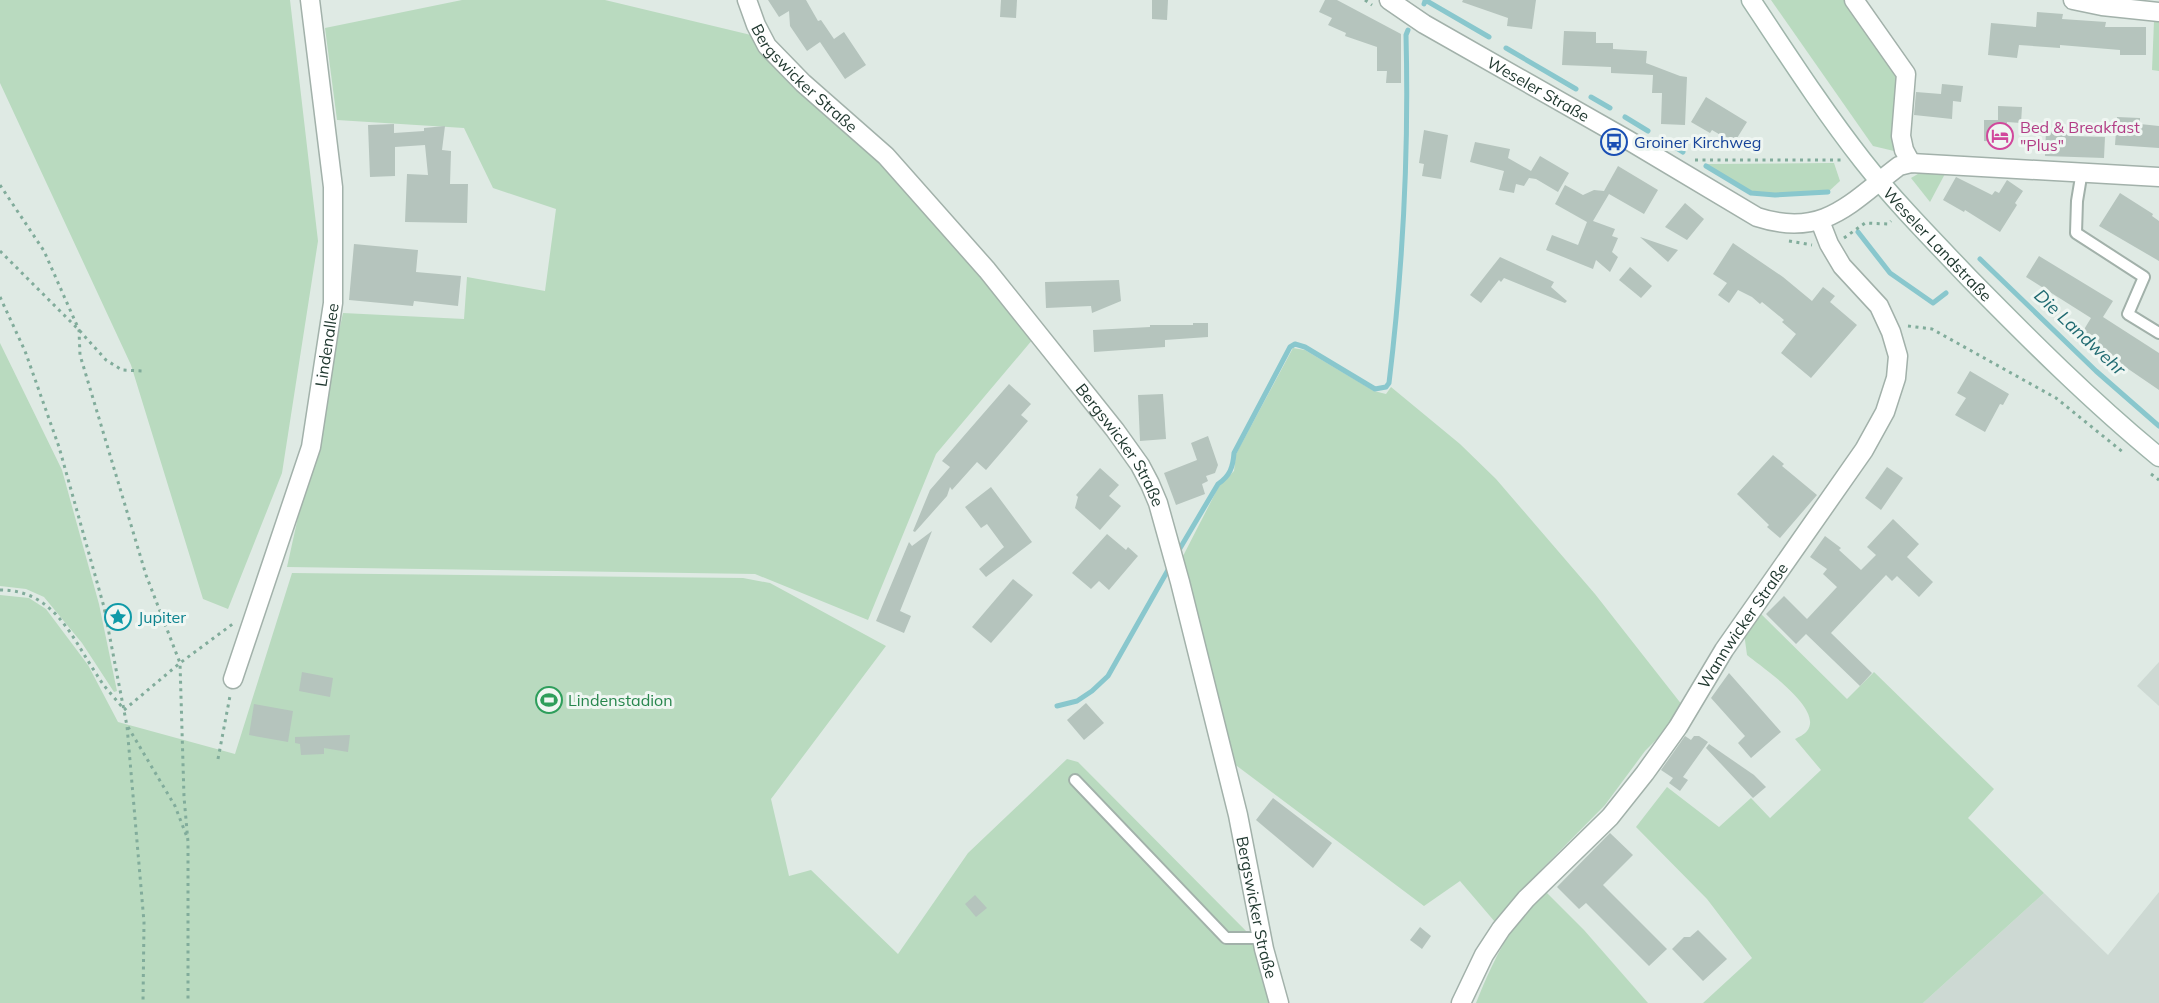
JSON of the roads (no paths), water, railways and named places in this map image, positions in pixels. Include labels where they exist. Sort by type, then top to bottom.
[{"type":"street","name":"Lindenallee","points":[[233,679],[311,447],[333,303],[333,187],[309,0]]},
{"type":"street","name":"Bergswicker Straße","points":[[747,0],[767,46],[803,83],[886,156],[987,270],[1116,430],[1140,465],[1158,503],[1180,582],[1238,815],[1262,938],[1279,1003]]},
{"type":"street","name":"Weseler Straße","points":[[1389,0],[1424,24],[1628,140],[1757,217],[1774,223],[1787,224],[1820,221],[1841,212],[1879,181]]},
{"type":"street","name":"Weseler Landstraße","points":[[1751,0],[1861,159],[1905,211],[2074,381],[2159,456]]},
{"type":"street","points":[[1854,0],[1906,74],[1901,136],[1904,150],[1911,163]]},
{"type":"street","points":[[2073,0],[2102,6],[2159,12]]},
{"type":"street","points":[[1879,181],[1899,166],[1911,163],[2159,177]]},
{"type":"street","name":"Wannwicker Straße","points":[[1461,1003],[1501,929],[1526,899],[1610,817],[1678,727],[1724,650],[1864,450],[1884,412],[1896,378],[1898,356],[1891,332],[1879,306],[1842,266],[1829,244],[1820,221]]},
{"type":"lane","points":[[2082,171],[2077,201],[2076,232],[2144,277],[2128,314],[2159,333]]},
{"type":"lane","points":[[1075,780],[1226,938],[1262,938]]},
{"type":"waterway","points":[[1424,4],[1427,1],[1489,37]]},
{"type":"waterway","points":[[1179,550],[1218,484],[1230,471],[1234,453],[1290,347],[1295,344],[1305,347],[1375,389],[1386,387],[1389,383],[1404,209],[1407,122],[1406,35],[1408,30]]},
{"type":"waterway","points":[[1506,48],[1576,89]]},
{"type":"waterway","points":[[1591,97],[1610,108]]},
{"type":"waterway","points":[[1625,117],[1648,131]]},
{"type":"waterway","points":[[1662,139],[1683,152]]},
{"type":"waterway","points":[[1706,166],[1751,193],[1775,195],[1828,192]]},
{"type":"waterway","points":[[1858,232],[1890,273],[1933,303],[1946,293]]},
{"type":"waterway","name":"Die Landwehr","points":[[1980,259],[2096,371],[2159,426]]},
{"type":"waterway","points":[[1057,706],[1077,701],[1108,676],[1168,570]]},
{"type":"place","name":"Bed & Breakfast \"Plus\"","points":[[2000,136]]},
{"type":"place","name":"Groiner Kirchweg","points":[[1614,142]]},
{"type":"place","name":"Jupiter","points":[[118,617]]},
{"type":"place","name":"Lindenstadion","points":[[549,700]]}]
